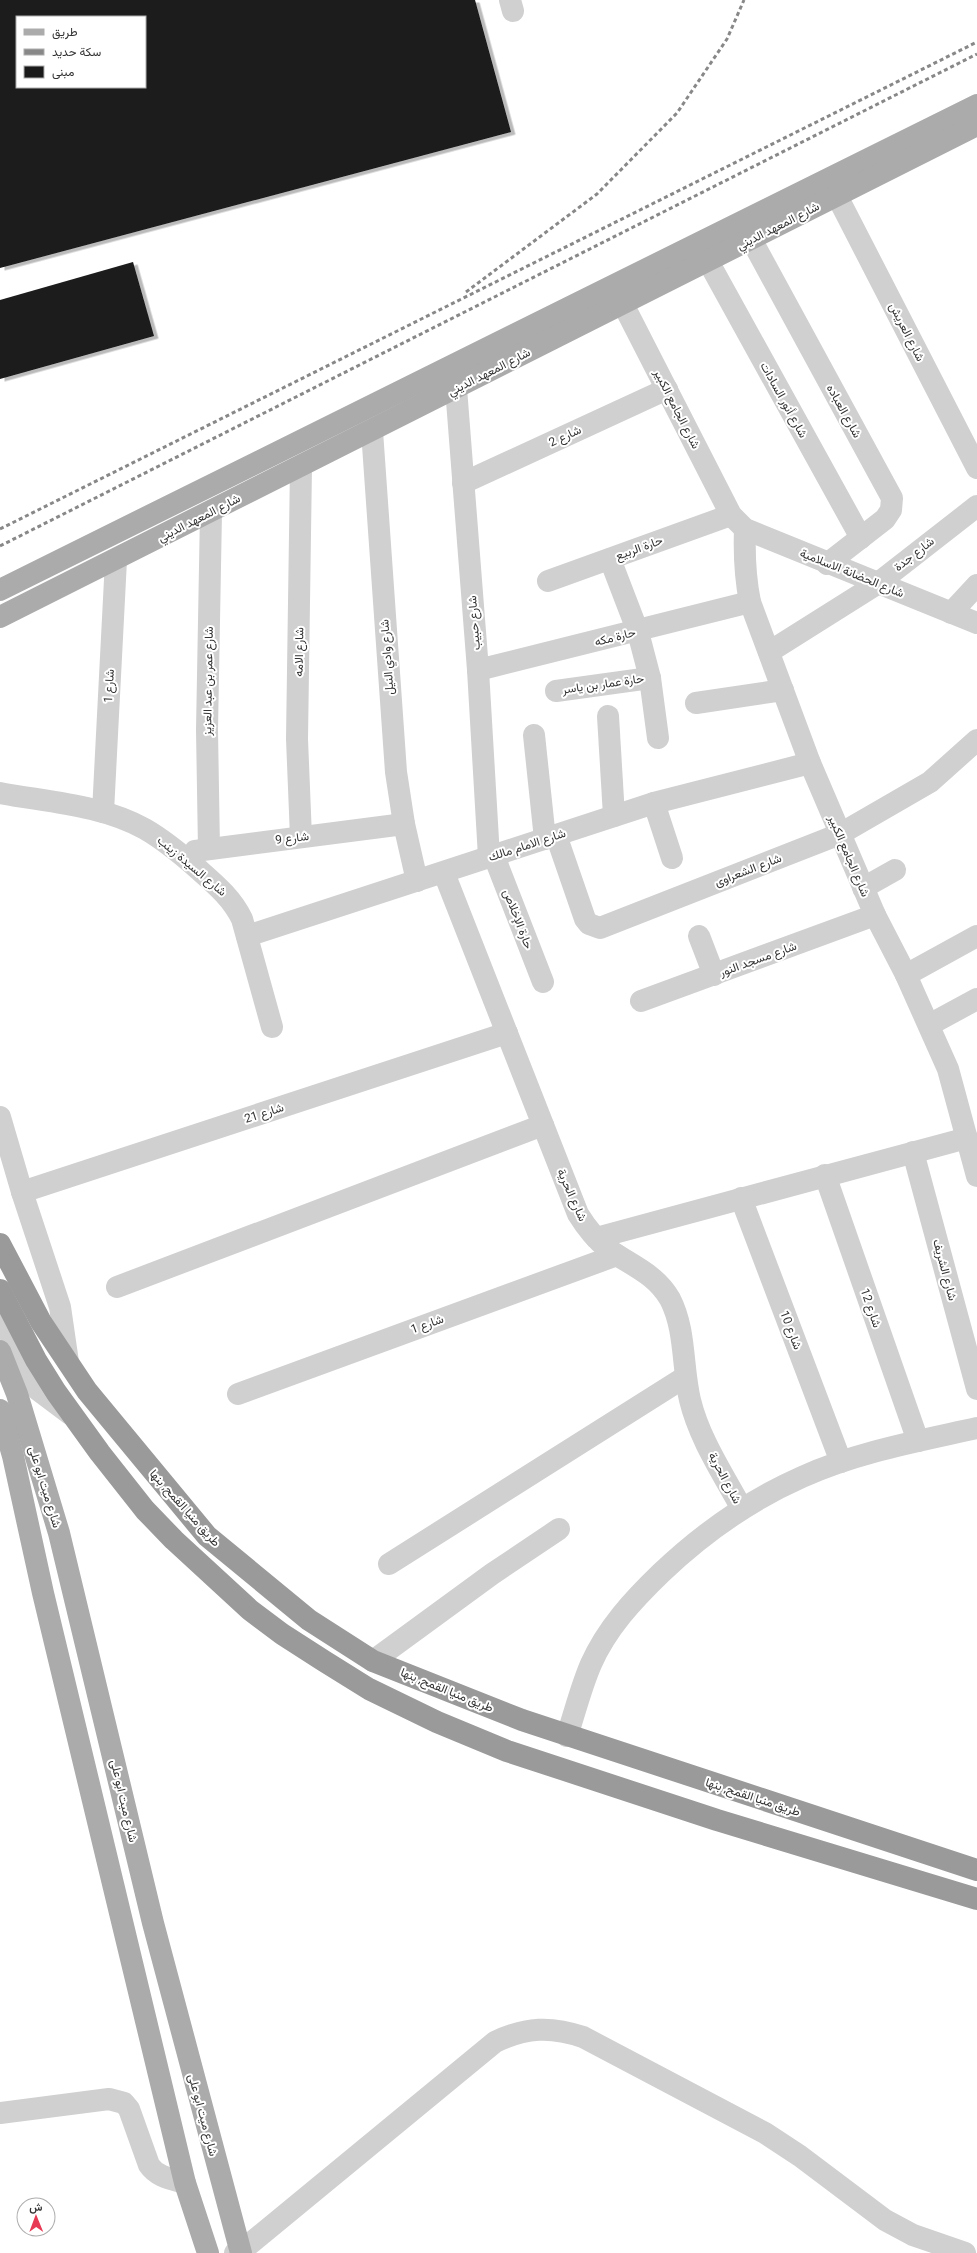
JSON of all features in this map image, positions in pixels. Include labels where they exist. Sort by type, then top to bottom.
[{"type":"highway","name":"طريق منيا القمح, بنها","points":[[0,1244],[41,1322],[87,1391],[207,1536],[309,1620],[373,1661],[522,1720],[977,1870]]},
{"type":"highway","points":[[0,1290],[36,1360],[73,1416],[145,1510],[174,1540],[250,1610],[276,1630],[369,1689],[437,1722],[507,1751],[716,1820],[977,1899]]},
{"type":"highway","points":[[507,1751],[522,1720]]},
{"type":"main road","name":"شارع المعهد الديني","points":[[0,590],[780,214],[977,105]]},
{"type":"main road","name":"شارع المعهد الديني","points":[[0,618],[751,239],[780,214],[837,196],[977,125]]},
{"type":"main road","name":"شارع ميت ابو على","points":[[0,1351],[17,1394],[62,1547],[153,1923],[239,2252]]},
{"type":"main road","name":"شارع ميت ابو على","points":[[0,1410],[13,1456],[42,1593],[185,2183],[208,2253]]},
{"type":"street","name":"شارع العريش","points":[[837,196],[977,468]]},
{"type":"street","name":"شارع العباده","points":[[751,239],[892,498],[891,510],[885,519],[827,564]]},
{"type":"street","name":"شارع أنور السادات","points":[[708,261],[861,538]]},
{"type":"street","name":"شارع الجامع الكبير","points":[[623,304],[738,522],[744,554],[745,578],[750,602],[810,763],[840,834],[875,915],[906,976],[948,1069],[977,1176]]},
{"type":"street","name":"شارع حبيب","points":[[456,388],[491,857]]},
{"type":"street","name":"شارع 2","points":[[464,483],[667,389]]},
{"type":"street","name":"شارع وادي النيل","points":[[372,431],[392,727],[404,824],[417,881]]},
{"type":"street","name":"شارع الامه","points":[[301,466],[298,738],[301,837]]},
{"type":"street","name":"شارع جدة","points":[[769,652],[877,584],[977,506]]},
{"type":"street","name":"شارع عمر بن عبد العزيز","points":[[209,849],[207,730],[211,512]]},
{"type":"street","name":"حارة الربيع","points":[[548,581],[610,559],[738,522]]},
{"type":"street","name":"شارع الحضانة الاسلامية","points":[[738,522],[827,564],[977,623]]},
{"type":"street","points":[[610,559],[638,632],[650,678],[658,738]]},
{"type":"street","name":"شارع 1","points":[[103,812],[116,560]]},
{"type":"street","points":[[951,613],[977,585]]},
{"type":"street","name":"حارة مكه","points":[[478,670],[638,632],[750,602]]},
{"type":"street","name":"حارة عمار بن ياسر","points":[[556,690],[650,678]]},
{"type":"street","points":[[696,703],[783,690]]},
{"type":"street","points":[[608,716],[614,816]]},
{"type":"street","points":[[534,735],[550,837]]},
{"type":"street","name":"شارع الشعراوى","points":[[550,837],[585,919],[588,924],[600,928],[840,834],[930,782],[977,740]]},
{"type":"street","name":"شارع الامام مالك","points":[[247,936],[444,873],[654,803],[810,763]]},
{"type":"street","name":"شارع السيدة زينب","points":[[0,793],[103,812],[144,828],[180,853],[231,900],[242,919],[272,1027]]},
{"type":"street","points":[[654,803],[672,858]]},
{"type":"street","name":"شارع 9","points":[[180,853],[404,824]]},
{"type":"street","name":"حارة الإخلاص","points":[[491,857],[543,982]]},
{"type":"street","points":[[863,888],[895,870]]},
{"type":"street","name":"شارع الحرية","points":[[444,873],[578,1214],[596,1238],[617,1255],[652,1277],[669,1298],[679,1323],[685,1377],[696,1422],[742,1509]]},
{"type":"street","name":"شارع مسجد النور","points":[[641,1001],[875,915]]},
{"type":"street","points":[[699,936],[714,975]]},
{"type":"street","points":[[906,976],[977,936]]},
{"type":"street","points":[[928,1025],[977,999]]},
{"type":"street","name":"شارع 21","points":[[22,1192],[507,1033]]},
{"type":"street","points":[[0,1117],[22,1192],[60,1307],[68,1362]]},
{"type":"street","points":[[117,1287],[543,1125]]},
{"type":"street","points":[[596,1238],[825,1175],[967,1138]]},
{"type":"street","name":"شارع الشريف","points":[[913,1152],[977,1389]]},
{"type":"street","name":"شارع 12","points":[[825,1175],[918,1441]]},
{"type":"street","name":"شارع 10","points":[[741,1198],[841,1462]]},
{"type":"street","name":"شارع 1","points":[[238,1394],[617,1255]]},
{"type":"street","points":[[0,1314],[38,1390],[73,1416]]},
{"type":"street","points":[[389,1564],[685,1377]]},
{"type":"street","points":[[567,1736],[591,1664],[618,1618],[641,1591],[688,1547],[742,1509],[802,1477],[841,1462],[918,1441],[977,1428]]},
{"type":"street","points":[[373,1661],[492,1574],[559,1529]]},
{"type":"street","points":[[239,2252],[495,2042],[512,2034],[529,2029],[548,2028],[566,2031],[583,2037],[765,2133],[800,2156],[885,2220],[913,2235],[965,2253]]},
{"type":"street","points":[[0,2113],[109,2099],[117,2100],[129,2109],[149,2164],[154,2171],[164,2177],[185,2183]]},
{"type":"building","points":[[0,0],[475,0],[511,132],[0,268]]},
{"type":"building","points":[[133,262],[154,336],[0,379],[0,300]]},
{"type":"railway","points":[[466,292],[597,194],[677,113],[727,39],[744,0]]},
{"type":"railway","points":[[0,529],[977,42]]},
{"type":"railway","points":[[0,546],[977,54]]}]
